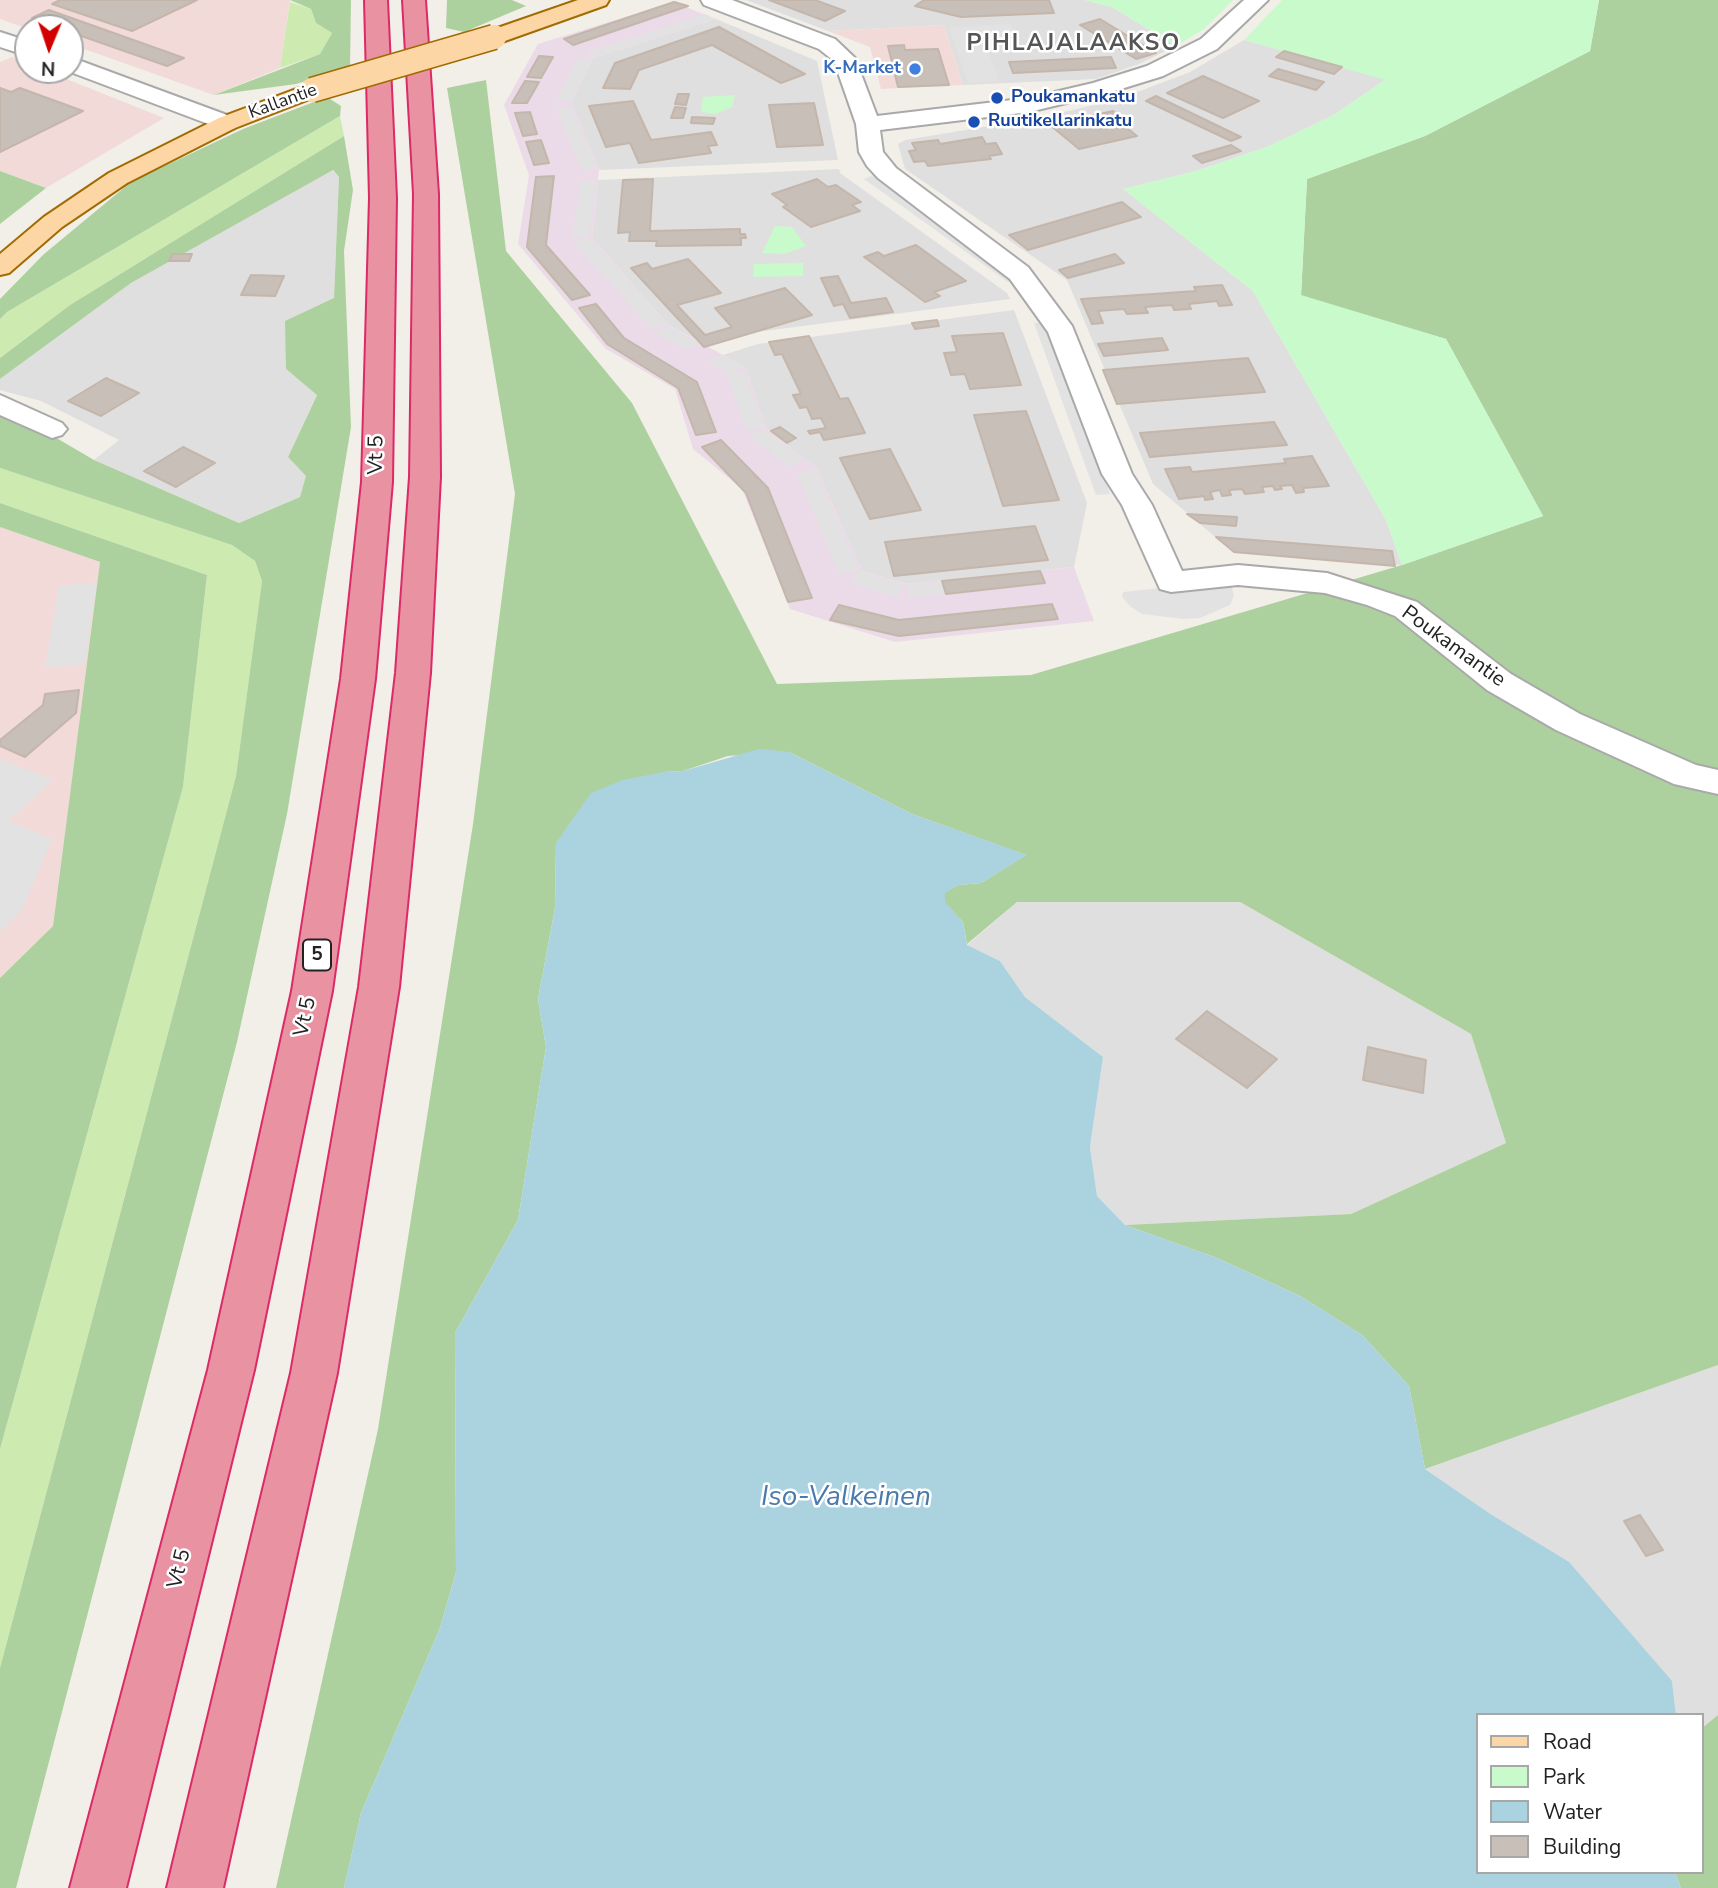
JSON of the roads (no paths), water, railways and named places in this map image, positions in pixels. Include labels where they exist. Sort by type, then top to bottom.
[{"type":"highway","name":"Vt 5","points":[[98,1888],[234,1357],[312,990],[356,692],[377,482],[383,198],[376,0]]},
{"type":"highway","points":[[195,1888],[314,1373],[379,987],[414,673],[425,477],[426,194],[414,0]]},
{"type":"main road","name":"Kallantie","points":[[0,267],[53,222],[118,178],[227,122],[312,90],[494,37],[598,0]]},
{"type":"street","points":[[712,0],[827,44],[844,58],[868,124],[1030,105],[1144,74],[1209,44],[1258,0]]},
{"type":"street","points":[[84,69],[227,122]]},
{"type":"street","name":"Poukamantie","points":[[868,124],[871,152],[887,173],[1019,273],[1062,332],[1117,474],[1137,505],[1171,582],[1238,575],[1326,583],[1378,598],[1406,609],[1499,682],[1568,723],[1688,775],[1718,782]]},
{"type":"street","points":[[0,404],[52,429]]},
{"type":"water","name":"Iso-Valkeinen","points":[[759,749],[789,752],[912,814],[1027,855],[981,883],[958,885],[945,893],[945,902],[963,922],[967,945],[1000,961],[1025,997],[1103,1057],[1090,1147],[1097,1196],[1125,1225],[1217,1258],[1300,1296],[1362,1335],[1409,1386],[1425,1469],[1492,1515],[1569,1562],[1672,1681],[1676,1713],[1476,1713],[1476,1874],[1676,1874],[1681,1888],[344,1888],[361,1813],[440,1628],[456,1572],[455,1333],[518,1220],[546,1047],[538,999],[555,908],[556,843],[591,793],[623,780],[683,771]]},
{"type":"place","name":"K-Market","points":[[915,69]]},
{"type":"place","name":"Poukamankatu","points":[[997,98]]},
{"type":"place","name":"Ruutikellarinkatu","points":[[974,122]]},
{"type":"district","name":"PIHLAJALAAKSO","points":[[1074,44]]}]
